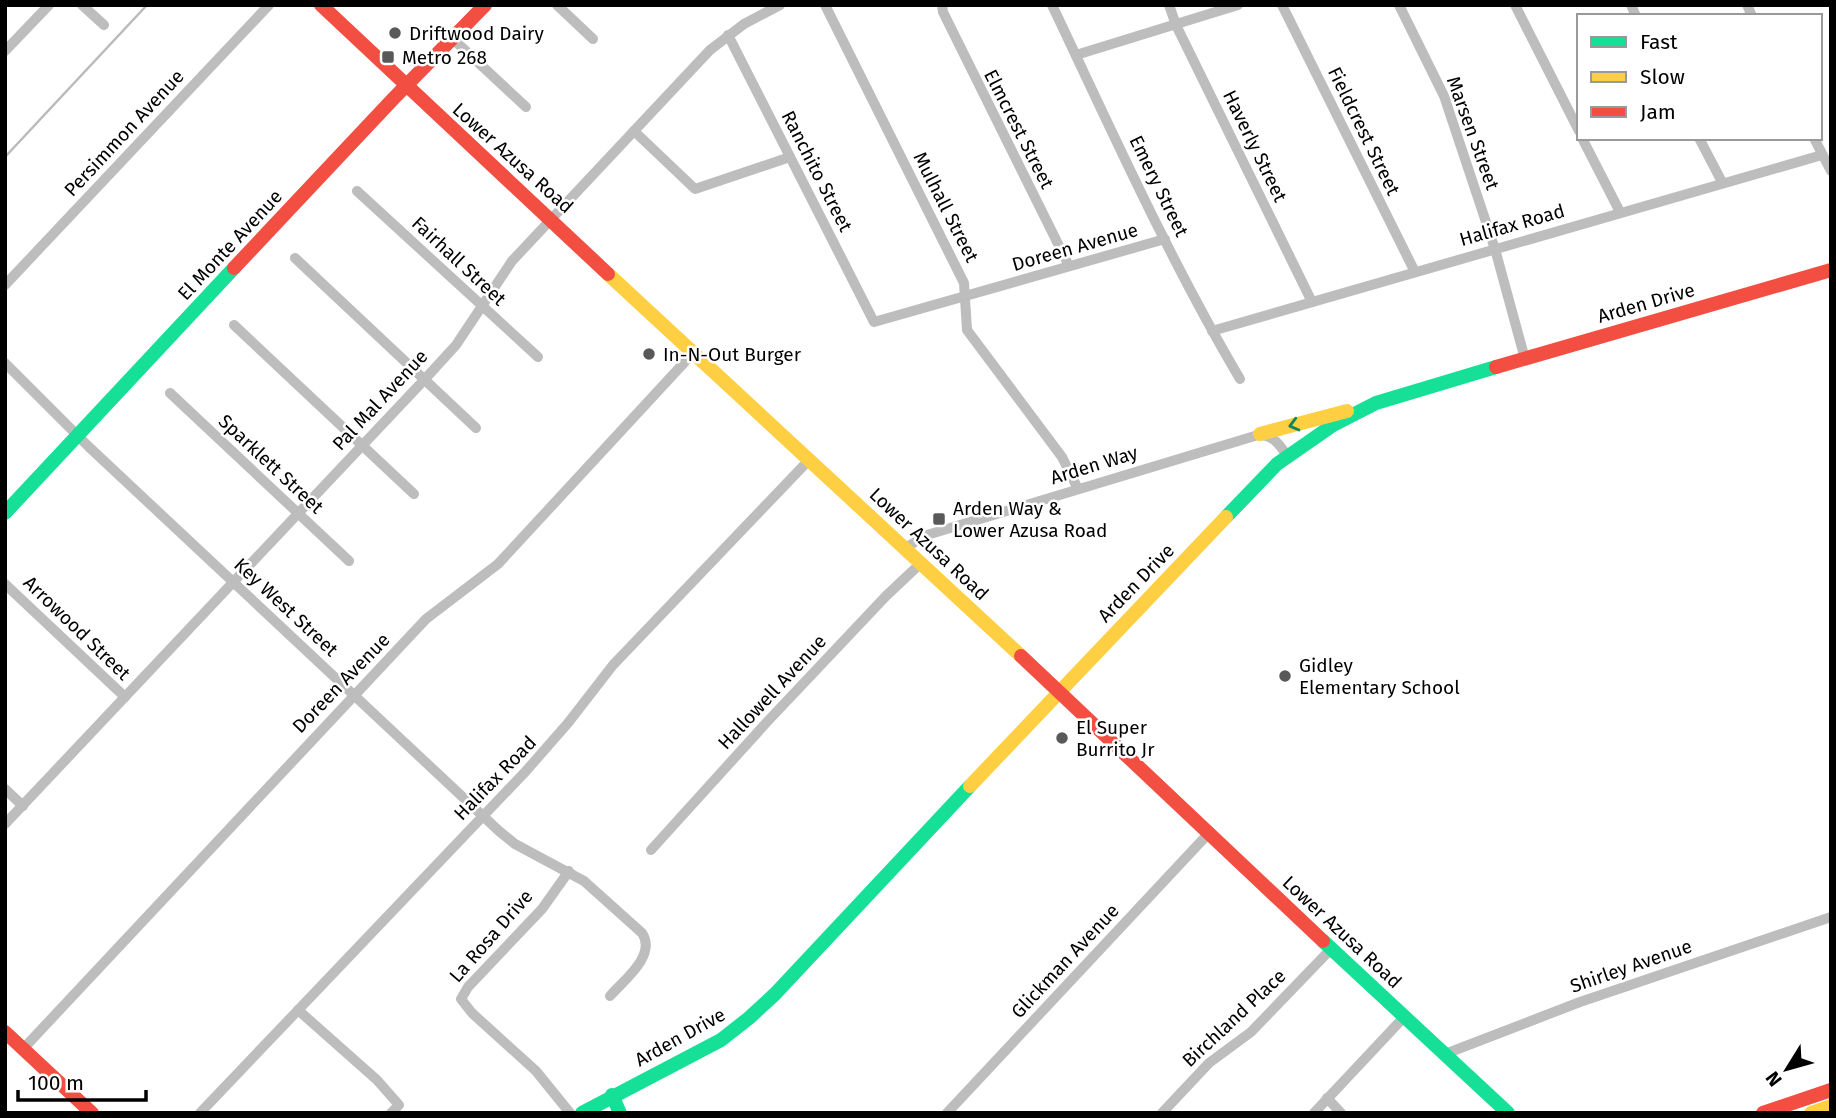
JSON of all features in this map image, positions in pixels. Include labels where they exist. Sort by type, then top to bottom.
[{"type":"street","points":[[5,51],[49,5]]},
{"type":"street","points":[[82,5],[104,25]]},
{"type":"street","name":"Persimmon Avenue","points":[[5,285],[269,5]]},
{"type":"street","name":"Lower Azusa Road","points":[[321,5],[1506,1112]]},
{"type":"street","name":"El Monte Avenue","points":[[5,513],[485,5]]},
{"type":"street","points":[[557,5],[593,39]]},
{"type":"street","name":"Pal Mal Avenue","points":[[5,824],[456,345],[512,261],[710,50],[762,13],[780,5]]},
{"type":"street","name":"Mulhall Street","points":[[825,5],[964,283],[967,330],[1062,457],[1079,489]]},
{"type":"street","name":"Elmcrest Street","points":[[942,5],[989,108],[1069,266]]},
{"type":"street","name":"Emery Street","points":[[1052,5],[1165,239],[1240,379]]},
{"type":"street","name":"Haverly Street","points":[[1169,5],[1312,302]]},
{"type":"street","points":[[1076,55],[1238,5]]},
{"type":"street","name":"Fieldcrest Street","points":[[1282,5],[1415,272]]},
{"type":"street","name":"Marsen Street","points":[[1399,5],[1444,96],[1495,249],[1524,359]]},
{"type":"street","points":[[1515,5],[1577,127]]},
{"type":"street","name":"Ranchito Street","points":[[728,35],[874,323]]},
{"type":"street","points":[[453,39],[526,107]]},
{"type":"street","points":[[634,131],[695,189],[790,157]]},
{"type":"street","points":[[1584,140],[1620,212]]},
{"type":"street","points":[[1700,140],[1722,182]]},
{"type":"street","points":[[1815,140],[1831,171]]},
{"type":"street","name":"Halifax Road","points":[[1212,331],[1822,155]]},
{"type":"street","name":"Fairhall Street","points":[[357,191],[538,357]]},
{"type":"street","name":"Doreen Avenue","points":[[874,323],[1165,239]]},
{"type":"street","points":[[295,258],[476,428]]},
{"type":"street","name":"Arden Drive","points":[[582,1113],[712,1045],[747,1021],[1013,738],[1269,472],[1333,425],[1376,403],[1831,270]]},
{"type":"street","points":[[234,325],[414,494]]},
{"type":"street","name":"Doreen Avenue","points":[[23,1049],[426,619],[498,564],[694,352]]},
{"type":"street","name":"Key West Street","points":[[5,363],[77,436],[483,816],[515,844],[569,871],[642,933],[647,941],[646,952],[610,996]]},
{"type":"street","name":"Sparklett Street","points":[[170,393],[349,561]]},
{"type":"street","points":[[1260,435],[1376,403]]},
{"type":"street","points":[[1260,435],[1269,435],[1276,439],[1288,457]]},
{"type":"street","name":"Arden Way","points":[[905,548],[927,535],[1260,435]]},
{"type":"street","name":"Halifax Road","points":[[200,1113],[551,744],[613,665],[808,461]]},
{"type":"street","name":"Hallowell Avenue","points":[[652,850],[775,713],[921,563]]},
{"type":"street","name":"Arrowood Street","points":[[5,584],[125,698]]},
{"type":"street","points":[[5,789],[23,806]]},
{"type":"street","name":"Glickman Avenue","points":[[947,1113],[1209,834]]},
{"type":"street","name":"La Rosa Drive","points":[[569,871],[542,909],[468,987],[461,999],[472,1013],[536,1071],[570,1113]]},
{"type":"street","name":"Shirley Avenue","points":[[1445,1054],[1580,1002],[1831,917]]},
{"type":"street","name":"Birchland Place","points":[[1162,1113],[1209,1063],[1251,1032],[1331,949]]},
{"type":"street","points":[[298,1010],[377,1080],[395,1109]]},
{"type":"street","points":[[1314,1113],[1404,1017]]},
{"type":"street","points":[[5,1032],[92,1113]]},
{"type":"street","points":[[1763,1113],[1831,1090]]},
{"type":"street","points":[[612,1095],[621,1113]]},
{"type":"street","points":[[1327,1098],[1341,1113]]},
{"type":"street","points":[[1811,1113],[1831,1106]]},
{"type":"waterway","points":[[5,157],[147,5]]},
{"type":"traffic: fast","points":[[5,513],[234,268]]},
{"type":"traffic: fast","points":[[1226,517],[1277,464],[1333,425],[1376,403],[1496,367]]},
{"type":"traffic: fast","points":[[582,1113],[721,1040],[749,1018],[775,994],[970,786]]},
{"type":"traffic: fast","points":[[1323,941],[1508,1113]]},
{"type":"traffic: fast","points":[[612,1095],[620,1113]]},
{"type":"traffic: slow","points":[[608,274],[1021,656]]},
{"type":"traffic: slow","points":[[1260,434],[1347,411]]},
{"type":"traffic: slow","points":[[970,786],[1226,517]]},
{"type":"traffic: slow","points":[[1811,1113],[1831,1106]]},
{"type":"traffic: jam","points":[[321,5],[608,274]]},
{"type":"traffic: jam","points":[[234,268],[485,5]]},
{"type":"traffic: jam","points":[[1496,367],[1831,270]]},
{"type":"traffic: jam","points":[[1021,656],[1323,941]]},
{"type":"traffic: jam","points":[[5,1032],[92,1113]]},
{"type":"traffic: jam","points":[[1763,1113],[1831,1090]]},
{"type":"place","name":"Driftwood Dairy","points":[[395,33]]},
{"type":"place","name":"Metro 268","points":[[388,57]]},
{"type":"place","name":"In-N-Out Burger","points":[[649,354]]},
{"type":"place","name":"Arden Way & Lower Azusa Road","points":[[939,519]]},
{"type":"place","name":"Gidley Elementary School","points":[[1285,676]]},
{"type":"place","name":"El Super Burrito Jr","points":[[1062,738]]}]
